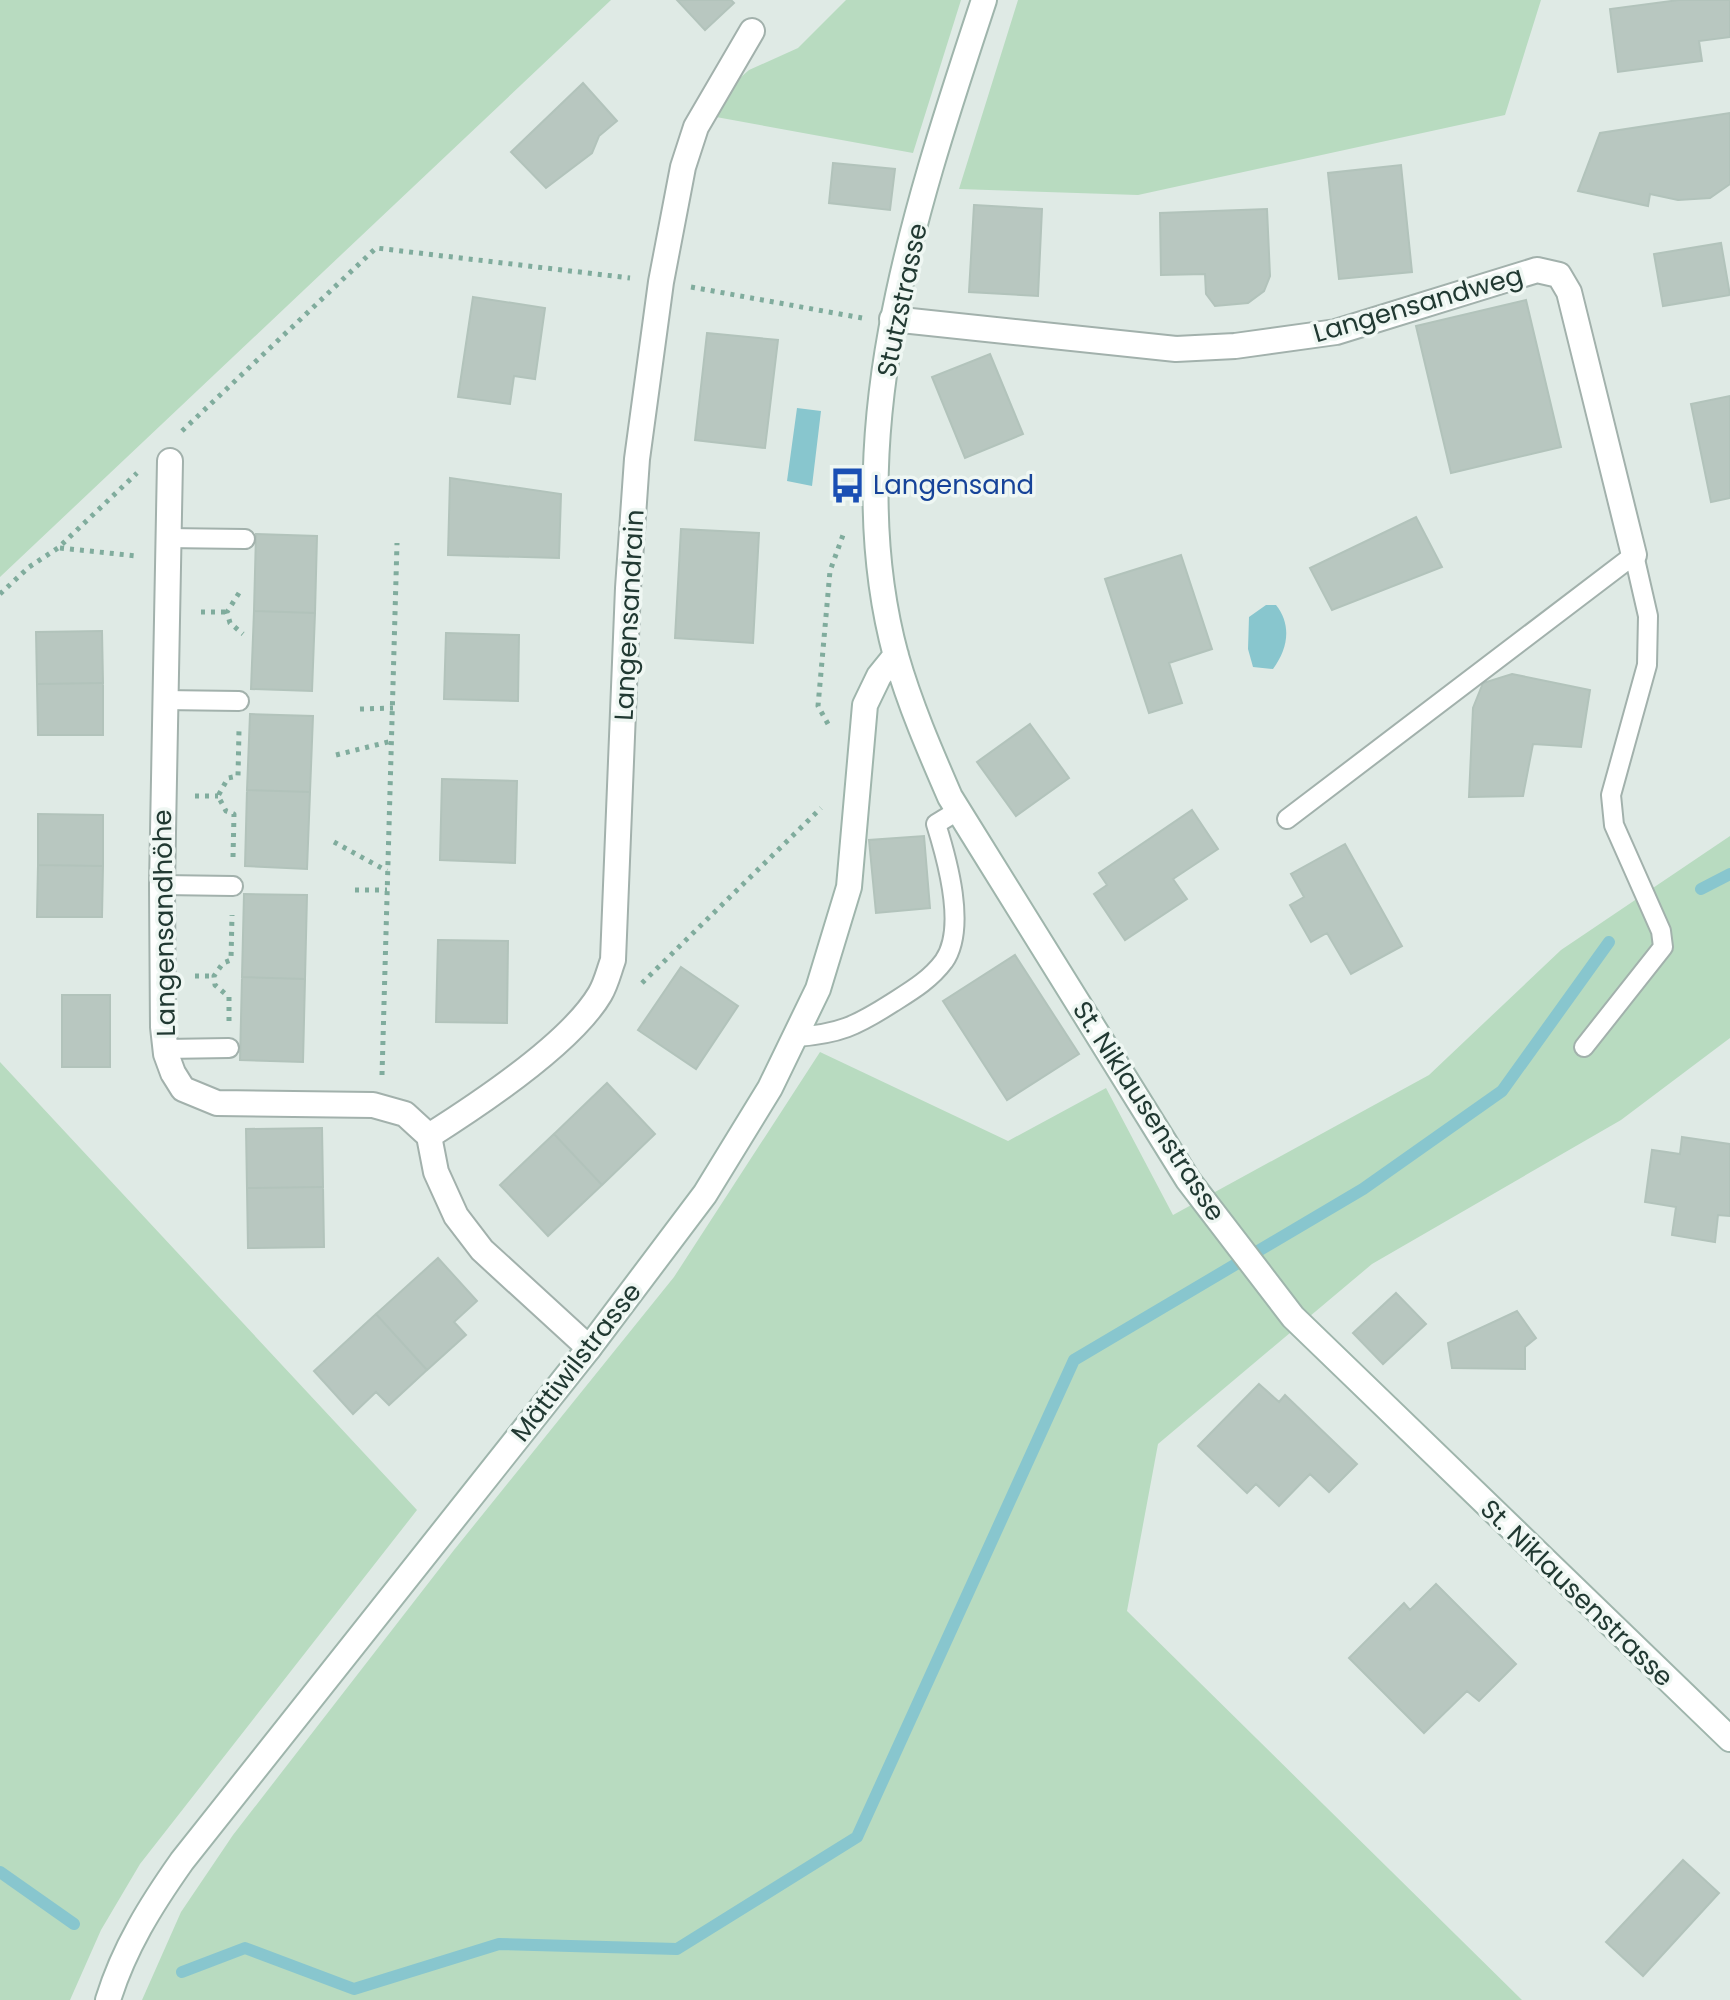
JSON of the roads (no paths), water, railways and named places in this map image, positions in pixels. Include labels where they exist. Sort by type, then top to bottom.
[{"type":"street","name":"Stutzstrasse","points":[[896,655],[879,562],[877,503],[884,376],[892,319],[944,120],[984,0]]},
{"type":"street","name":"Langensandrain","points":[[429,1136],[489,1098],[567,1031],[599,995],[613,960],[637,459],[661,282],[683,167],[696,127],[752,31]]},
{"type":"street","name":"Langensandweg","points":[[892,319],[1176,349],[1235,346],[1336,332],[1537,270],[1559,275],[1569,292],[1634,555]]},
{"type":"street","name":"Langensandhöhe","points":[[164,455],[166,550],[162,885],[165,1049],[183,1089],[217,1103],[373,1105],[405,1114],[429,1136]]},
{"type":"street","name":"St. Niklausenstrasse","points":[[896,655],[922,731],[959,810],[1188,1180],[1293,1317],[1730,1739]]},
{"type":"street","name":"Mättiwilstrasse","points":[[108,2000],[116,1974],[146,1912],[182,1861],[589,1348],[705,1194],[796,1037],[818,989],[849,887],[865,705],[879,676],[896,655]]},
{"type":"street","points":[[429,1136],[436,1172],[456,1216],[482,1250],[589,1348]]},
{"type":"lane","points":[[166,550],[245,539]]},
{"type":"lane","points":[[1287,819],[1634,555],[1648,616],[1647,665],[1611,795],[1614,825],[1661,931],[1663,947],[1584,1047]]},
{"type":"lane","points":[[163,700],[239,701]]},
{"type":"lane","points":[[796,1037],[835,1035],[921,985],[945,959],[954,932],[952,890],[936,824],[959,810]]},
{"type":"lane","points":[[162,885],[233,886]]},
{"type":"lane","points":[[165,1049],[229,1048]]},
{"type":"water","points":[[797,408],[821,411],[812,486],[787,481]]},
{"type":"water","points":[[1266,605],[1276,605],[1286,629],[1285,645],[1273,669],[1253,667],[1248,649],[1249,617]]},
{"type":"waterway","points":[[1701,889],[1730,874]]},
{"type":"waterway","points":[[182,1972],[245,1948],[354,1989],[499,1944],[677,1949],[857,1837],[1074,1360],[1363,1189],[1502,1091],[1609,942]]},
{"type":"waterway","points":[[0,1872],[74,1924]]},
{"type":"place","name":"Langensand","points":[[847,485]]}]
